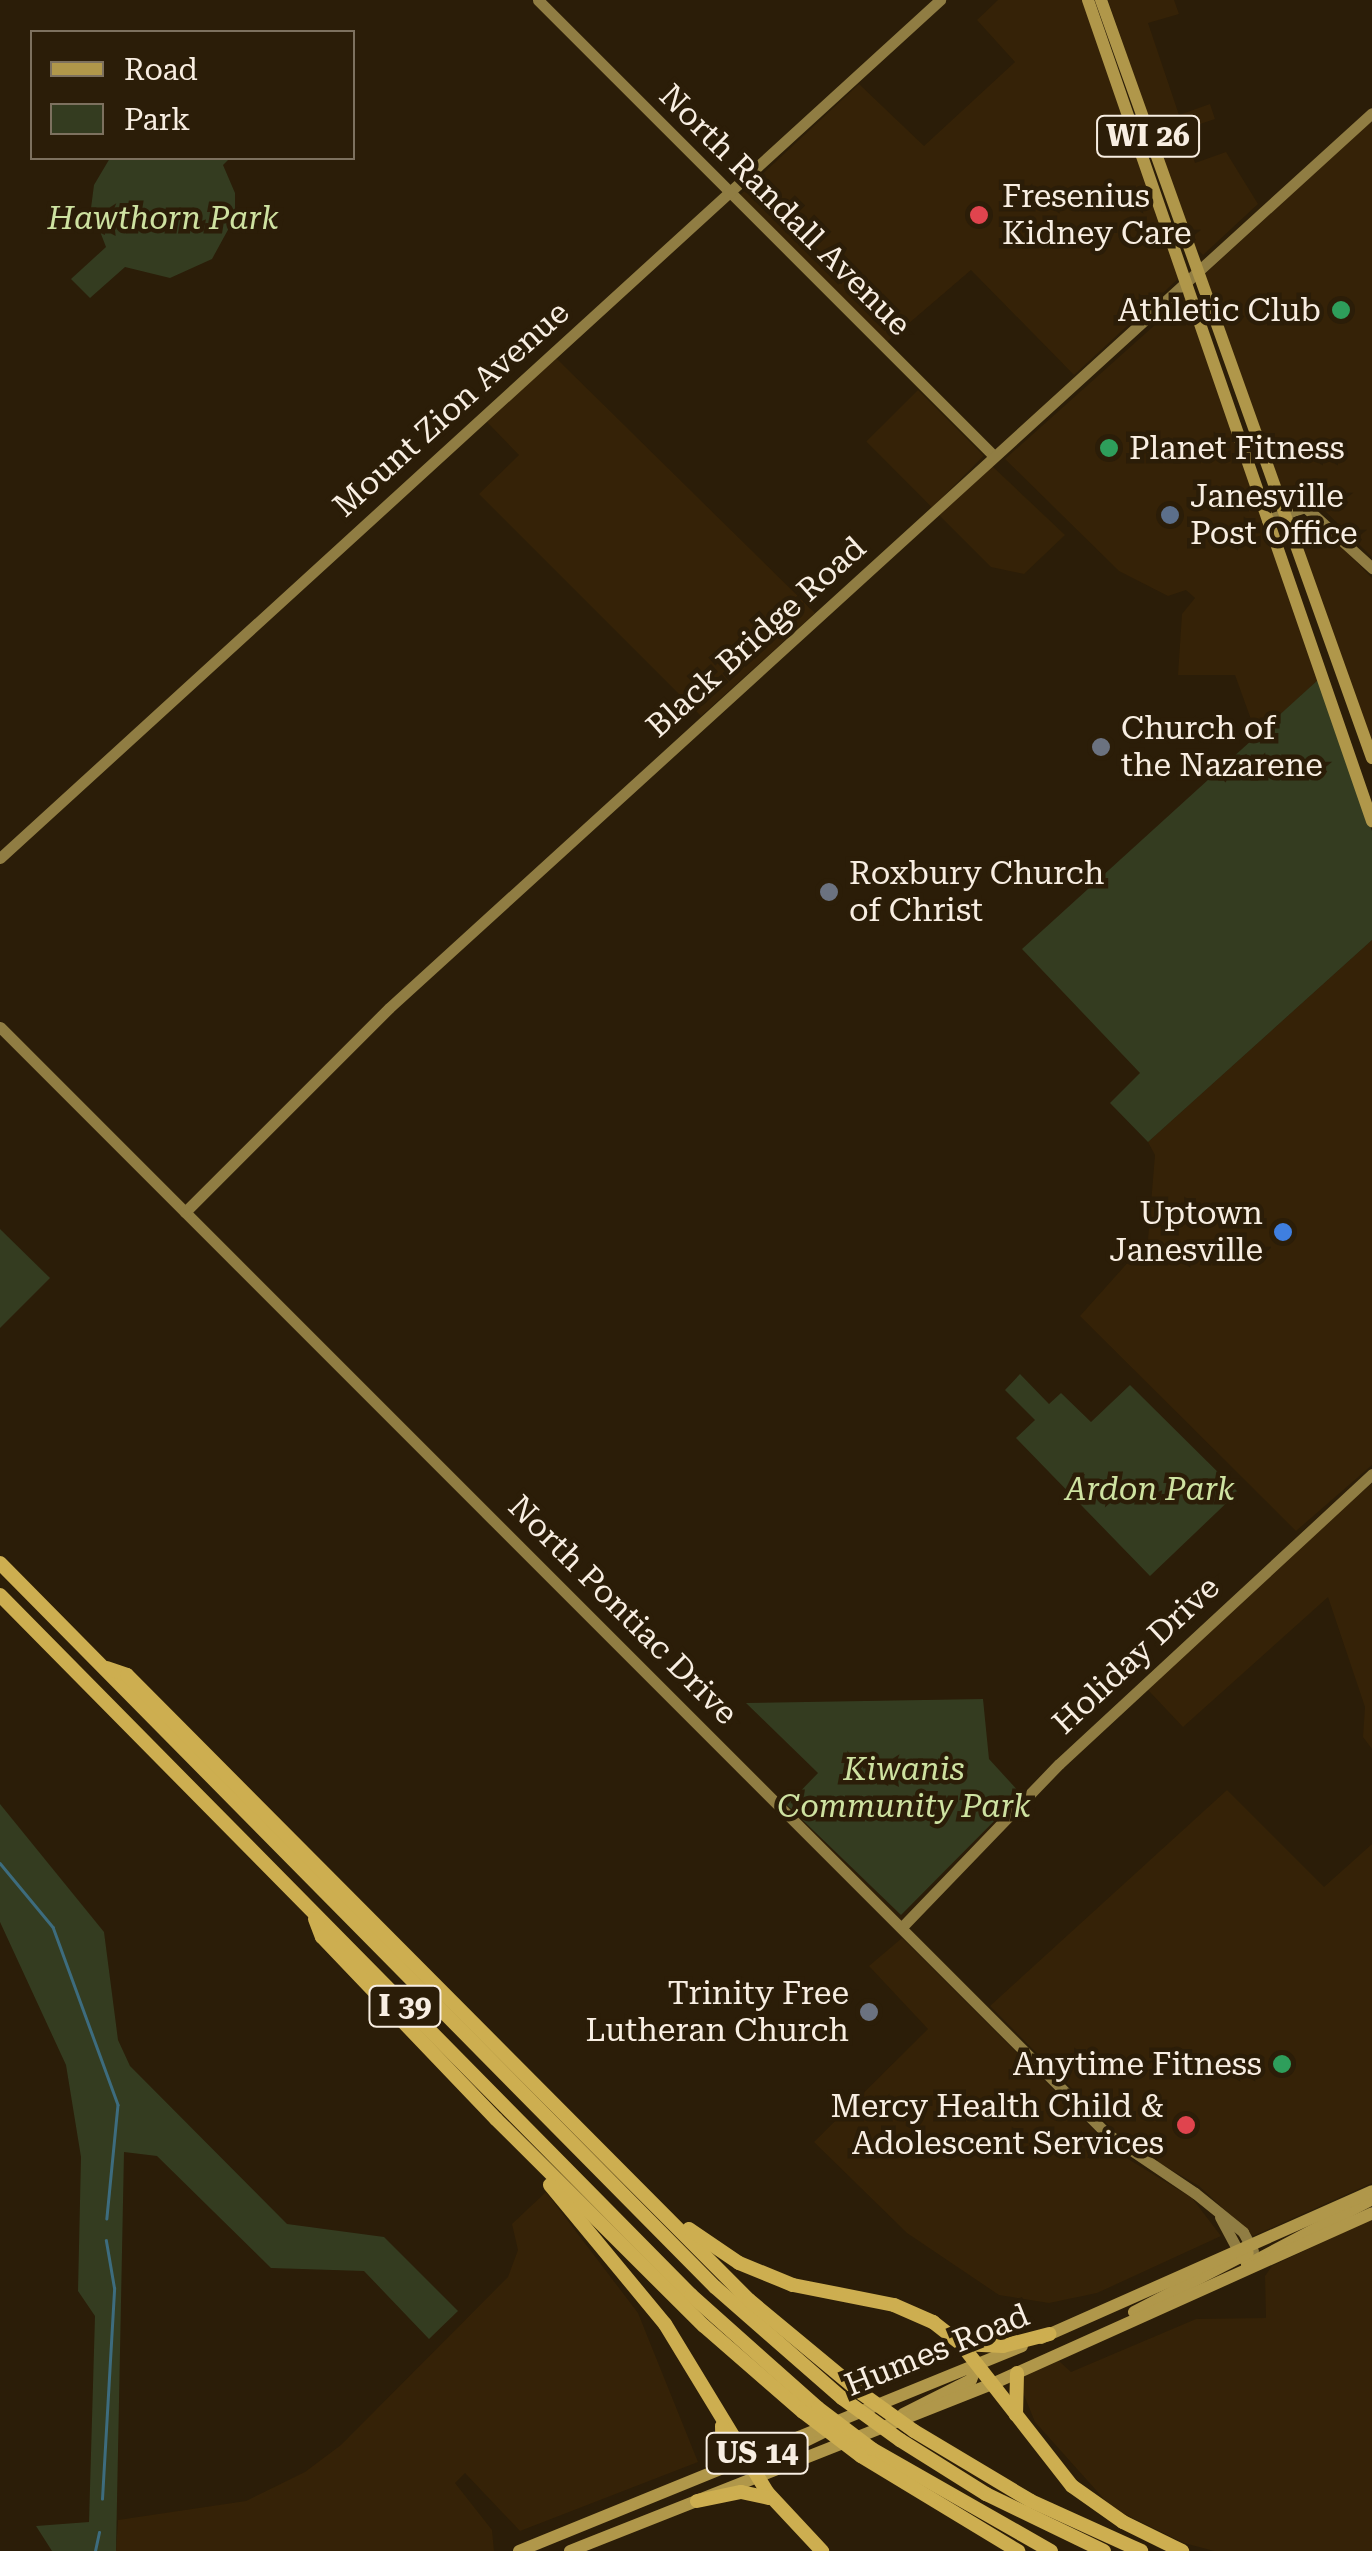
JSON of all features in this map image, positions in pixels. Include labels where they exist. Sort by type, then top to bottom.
[{"type":"highway","name":"I 39","points":[[0,1563],[715,2287],[842,2398],[900,2440],[986,2494],[1104,2551]]},
{"type":"highway","name":"I 39","points":[[0,1595],[690,2295],[810,2410],[866,2452],[1051,2551]]},
{"type":"highway","points":[[102,1666],[127,1675],[749,2300],[861,2393],[914,2431],[1006,2488],[1141,2551]]},
{"type":"highway","points":[[314,1913],[322,1937],[496,2119],[704,2326],[810,2410]]},
{"type":"highway","points":[[496,2119],[665,2324],[757,2477],[822,2551]]},
{"type":"highway","points":[[607,2158],[740,2263],[792,2285],[908,2310],[961,2344],[1017,2420],[1085,2497],[1182,2551]]},
{"type":"highway","points":[[961,2344],[1003,2346],[1049,2334]]},
{"type":"highway","points":[[1017,2373],[1012,2398],[1017,2420]]},
{"type":"highway","points":[[716,2406],[727,2449],[723,2467]]},
{"type":"highway","points":[[866,2452],[1018,2551]]},
{"type":"highway","points":[[697,2500],[752,2492],[782,2509]]},
{"type":"main road","name":"WI 26","points":[[1088,0],[1184,283],[1372,758]]},
{"type":"main road","name":"WI 26","points":[[1101,0],[1197,271],[1372,820]]},
{"type":"main road","points":[[1110,63],[1129,79]]},
{"type":"main road","name":"Humes Road","points":[[570,2551],[1017,2373],[1249,2258],[1372,2190]]},
{"type":"main road","points":[[1249,2258],[1372,2198]]},
{"type":"main road","name":"Humes Road","points":[[523,2550],[977,2366],[1223,2259],[1249,2258],[1372,2213]]},
{"type":"main road","points":[[894,2422],[919,2402],[974,2378],[977,2366]]},
{"type":"main road","points":[[757,2477],[765,2461],[846,2417]]},
{"type":"street","name":"North Randall Avenue","points":[[538,0],[994,456]]},
{"type":"street","name":"Mount Zion Avenue","points":[[0,858],[940,0]]},
{"type":"street","name":"Black Bridge Road","points":[[185,1212],[389,1008],[1372,113]]},
{"type":"street","points":[[1274,516],[1305,507],[1318,513],[1372,568]]},
{"type":"street","name":"North Pontiac Drive","points":[[0,1027],[1112,2139],[1221,2218],[1249,2258]]},
{"type":"street","name":"Holiday Drive","points":[[902,1926],[1092,1732],[1372,1474]]},
{"type":"street","points":[[1221,2218],[1223,2259]]},
{"type":"shaded area","points":[[998,0],[1085,0],[1179,278],[1074,375],[971,270],[887,342],[740,195],[859,84],[924,146],[1015,62],[977,20]]},
{"type":"shaded area","points":[[1108,0],[1174,0],[1179,14],[1148,23],[1179,115],[1210,104],[1215,119],[1185,129],[1195,163],[1226,152],[1258,204],[1203,255],[1192,244]]},
{"type":"shaded area","points":[[1372,120],[1372,557],[1321,507],[1287,504],[1205,274]]},
{"type":"shaded area","points":[[1185,298],[1319,679],[1257,736],[1235,675],[1178,675],[1182,614],[1195,598],[1186,590],[1168,596],[1119,571],[1005,459]]},
{"type":"shaded area","points":[[556,358],[815,613],[701,716],[479,494],[519,455],[487,422]]},
{"type":"shaded area","points":[[918,390],[984,456],[932,507],[866,442]]},
{"type":"shaded area","points":[[992,466],[1065,535],[1024,574],[991,567],[938,514]]},
{"type":"shaded area","points":[[1301,517],[1317,522],[1372,578],[1372,742],[1294,523]]},
{"type":"shaded area","points":[[1372,940],[1372,1465],[1296,1531],[1080,1316],[1148,1240],[1155,1155],[1148,1142]]},
{"type":"shaded area","points":[[1372,1483],[1372,1749],[1363,1737],[1365,1707],[1328,1597],[1183,1727],[1148,1690],[1150,1683]]},
{"type":"shaded area","points":[[1227,1790],[1324,1887],[1372,1844],[1372,2183],[1253,2236],[1199,2186],[1127,2144],[990,2006]]},
{"type":"shaded area","points":[[902,1938],[1115,2151],[1192,2198],[1221,2236],[1097,2293],[1049,2303],[999,2295],[907,2233],[814,2142],[928,2029],[869,1966]]},
{"type":"shaded area","points":[[546,2192],[638,2313],[698,2462],[520,2531],[465,2473],[455,2483],[492,2530],[494,2551],[116,2551],[118,2520],[246,2501],[305,2472],[341,2445],[508,2277],[518,2250],[512,2224]]},
{"type":"shaded area","points":[[1372,2219],[1372,2551],[1214,2551],[1184,2543],[1112,2508],[1035,2422],[1017,2378],[1059,2361],[1071,2372],[1196,2319],[1266,2318],[1265,2276],[1272,2266]]},
{"type":"green space","name":"Hawthorn Park","points":[[109,160],[228,160],[223,165],[235,193],[235,217],[212,259],[170,278],[125,267],[90,298],[71,279],[106,247],[91,208],[94,185]]},
{"type":"green space","points":[[1319,679],[1372,831],[1372,940],[1148,1142],[1110,1103],[1140,1073],[1022,949]]},
{"type":"green space","points":[[0,1229],[50,1278],[0,1328]]},
{"type":"green space","name":"Ardon Park","points":[[1020,1374],[1049,1404],[1061,1393],[1091,1422],[1130,1385],[1238,1492],[1150,1576],[1016,1438],[1035,1420],[1005,1390]]},
{"type":"green space","name":"Kiwanis Community Park","points":[[983,1699],[989,1759],[1021,1794],[901,1915],[787,1805],[818,1773],[746,1703]]},
{"type":"green space","points":[[0,1804],[104,1932],[118,2040],[130,2066],[287,2224],[384,2237],[458,2311],[429,2339],[364,2271],[271,2268],[157,2156],[124,2152],[116,2551],[52,2551],[36,2526],[89,2522],[95,2316],[78,2291],[81,2157],[66,2065],[0,1922]]},
{"type":"waterway","points":[[0,1863],[53,1927],[118,2105],[107,2218]]},
{"type":"waterway","points":[[102,2499],[114,2288],[106,2241]]},
{"type":"waterway","points":[[95,2551],[99,2532]]},
{"type":"place","name":"Fresenius Kidney Care","points":[[979,215]]},
{"type":"place","name":"Athletic Club","points":[[1341,310]]},
{"type":"place","name":"Planet Fitness","points":[[1109,448]]},
{"type":"place","name":"Janesville Post Office","points":[[1170,515]]},
{"type":"place","name":"Church of the Nazarene","points":[[1101,747]]},
{"type":"place","name":"Roxbury Church of Christ","points":[[829,892]]},
{"type":"place","name":"Uptown Janesville","points":[[1283,1232]]},
{"type":"place","name":"Trinity Free Lutheran Church","points":[[869,2012]]},
{"type":"place","name":"Anytime Fitness","points":[[1282,2064]]},
{"type":"place","name":"Mercy Health Child & Adolescent Services","points":[[1186,2125]]}]
